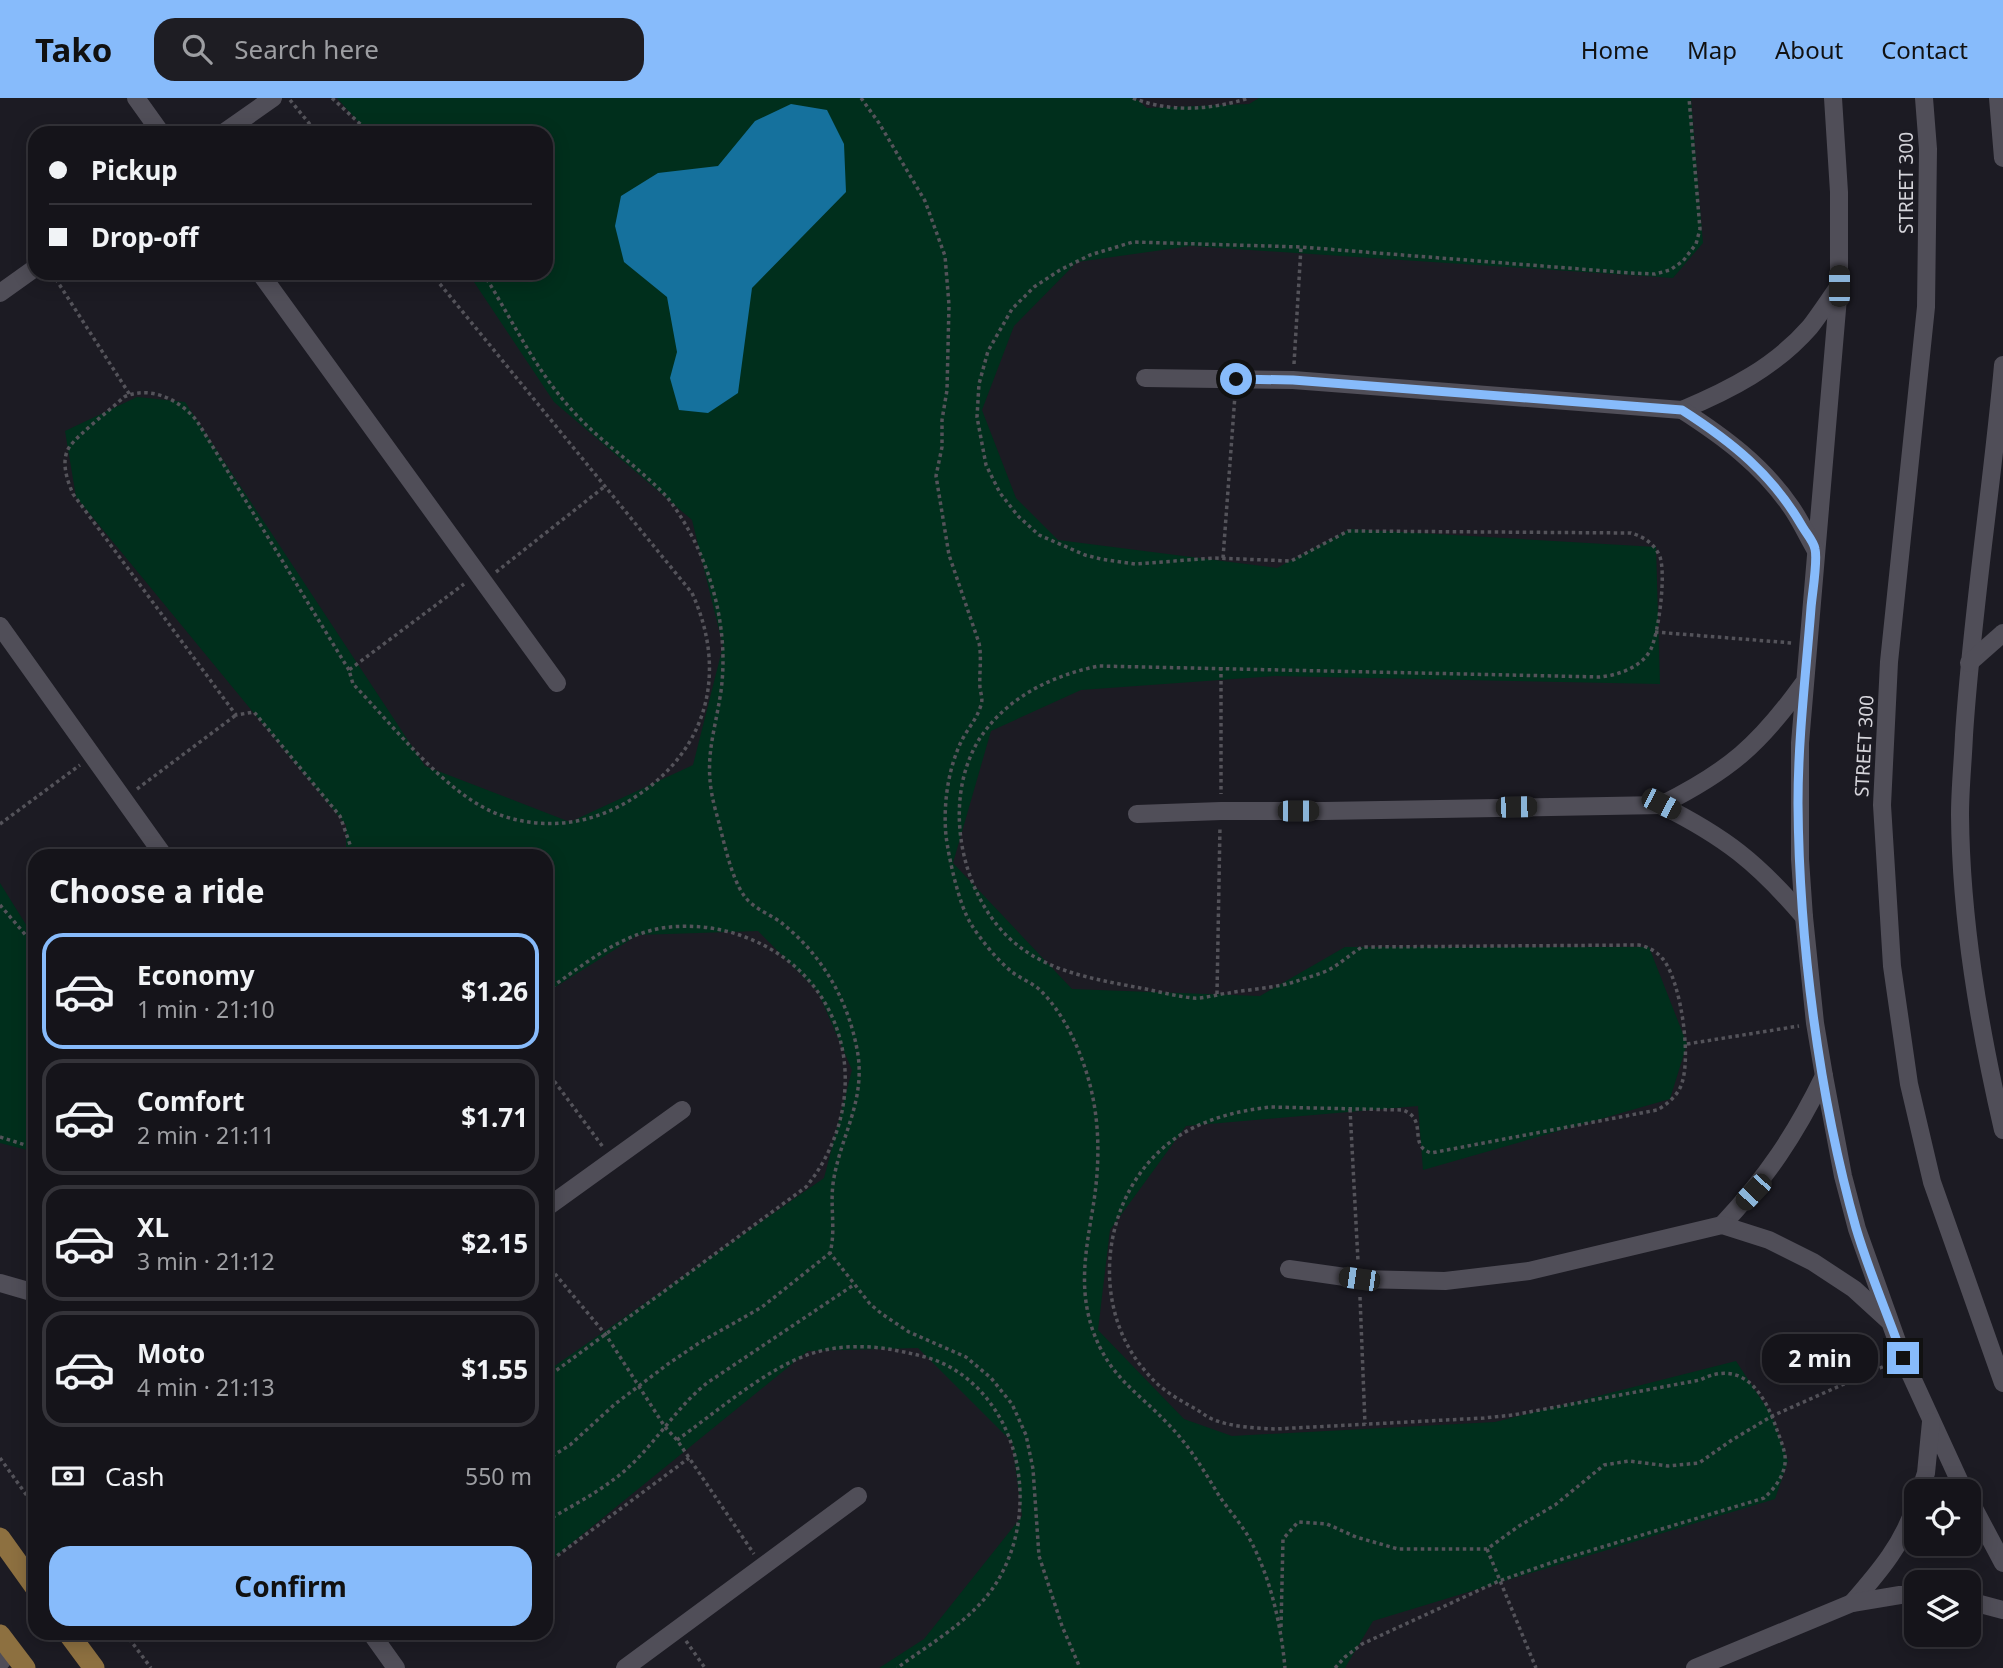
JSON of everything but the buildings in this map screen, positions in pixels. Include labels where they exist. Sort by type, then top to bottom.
[{"type":"main road","points":[[0,1538],[28,1577]]},
{"type":"main road","points":[[73,1640],[94,1668]]},
{"type":"main road","points":[[4,1649],[25,1668]]},
{"type":"street","points":[[136,98],[156,126]]},
{"type":"street","points":[[233,126],[273,98]]},
{"type":"street","points":[[1833,98],[1839,192],[1839,286],[1803,684],[1798,801],[1804,917],[1815,1023],[1824,1076],[1843,1176],[1857,1229],[1903,1358],[1959,1479]]},
{"type":"street","name":"STREET 300","points":[[1924,98],[1928,149],[1926,307],[1889,662],[1882,804],[1884,845],[1892,965],[1909,1084],[1932,1182],[2003,1382]]},
{"type":"street","points":[[1998,98],[2003,158]]},
{"type":"street","points":[[0,293],[28,273]]},
{"type":"street","points":[[265,280],[557,683]]},
{"type":"street","points":[[1145,378],[1293,380],[1682,410],[1729,390],[1772,363],[1809,328],[1839,286]]},
{"type":"street","points":[[2003,365],[1998,481],[1969,663],[1960,814],[1969,947],[1987,1060],[2003,1130]]},
{"type":"street","points":[[1682,410],[1723,436],[1760,469],[1791,507],[1815,550]]},
{"type":"street","points":[[0,626],[159,849]]},
{"type":"street","points":[[1969,663],[2003,633]]},
{"type":"street","points":[[1137,814],[1661,804],[1704,783],[1742,756],[1776,722],[1803,684]]},
{"type":"street","points":[[1661,804],[1702,825],[1740,851],[1774,882],[1804,917]]},
{"type":"street","points":[[1722,1225],[1753,1192],[1780,1156],[1804,1117],[1824,1076]]},
{"type":"street","points":[[553,1203],[682,1110]]},
{"type":"street","points":[[1289,1269],[1359,1279],[1445,1280],[1529,1270],[1722,1225],[1769,1240],[1814,1262],[1854,1289],[1891,1323]]},
{"type":"street","points":[[0,1283],[28,1291]]},
{"type":"street","points":[[1924,1479],[1931,1422]]},
{"type":"street","points":[[625,1668],[858,1496]]},
{"type":"street","points":[[1981,1522],[2003,1563]]},
{"type":"street","points":[[1852,1603],[1885,1565],[1904,1532]]},
{"type":"street","points":[[1695,1668],[1852,1603],[1904,1595]]},
{"type":"street","points":[[1981,1604],[2003,1610]]},
{"type":"street","points":[[375,1640],[396,1668]]},
{"type":"path","points":[[288,98],[311,126]]},
{"type":"path","points":[[332,98],[362,126]]},
{"type":"path","points":[[861,98],[925,201],[940,237],[947,274],[947,390],[942,420],[942,447],[936,476],[949,555],[979,643],[982,701],[971,728],[962,739],[948,786],[946,835],[952,870],[969,922],[1012,971],[1039,988],[1053,1004],[1074,1042],[1090,1084],[1099,1140],[1094,1205],[1083,1274],[1087,1310],[1098,1344],[1127,1387],[1184,1442],[1247,1534],[1267,1581],[1281,1636],[1285,1668]]},
{"type":"path","points":[[1133,98],[1164,107],[1185,109],[1206,108],[1249,98]]},
{"type":"path","points":[[1335,1668],[1362,1644],[1499,1580],[1764,1498],[1779,1483],[1786,1457],[1772,1416],[1757,1389],[1739,1376],[1724,1373],[1700,1380],[1484,1418],[1275,1429],[1211,1419],[1168,1393],[1136,1359],[1128,1345],[1112,1298],[1110,1275],[1112,1240],[1127,1192],[1144,1167],[1162,1148],[1200,1125],[1235,1112],[1271,1107],[1403,1111],[1412,1114],[1417,1122],[1418,1142],[1424,1151],[1431,1153],[1657,1110],[1667,1104],[1681,1087],[1686,1071],[1686,1044],[1670,969],[1655,951],[1639,945],[1362,947],[1331,969],[1294,982],[1195,998],[1085,978],[1056,969],[1034,957],[1002,930],[985,909],[974,891],[963,853],[960,814],[964,782],[980,738],[1016,701],[1044,683],[1075,671],[1100,666],[1609,676],[1626,671],[1651,649],[1660,605],[1663,571],[1660,558],[1650,542],[1631,533],[1348,531],[1291,561],[1223,559],[1135,564],[1101,559],[1054,542],[1028,526],[1000,493],[982,449],[977,401],[982,367],[1003,321],[1021,298],[1046,278],[1090,255],[1133,242],[1301,247],[1655,274],[1670,270],[1689,255],[1700,229],[1689,98]]},
{"type":"path","points":[[1293,380],[1301,247]]},
{"type":"path","points":[[56,280],[130,395]]},
{"type":"path","points":[[236,715],[73,494],[68,482],[65,463],[70,446],[124,397],[152,393],[178,403],[197,421],[349,670],[353,684],[447,782],[487,810],[532,823],[564,824],[596,817],[657,782],[679,760],[695,733],[708,694],[710,655],[704,624],[692,593],[437,280]]},
{"type":"path","points":[[487,280],[538,369],[555,391],[589,428],[655,484],[677,510],[694,541],[719,612],[723,651],[721,691],[710,745],[709,777],[714,807],[728,854],[746,899],[798,938],[834,983],[854,1037],[860,1076],[851,1123],[833,1184],[834,1236],[830,1253],[762,1307],[699,1343],[638,1386],[570,1445],[553,1456]]},
{"type":"path","points":[[1223,559],[1236,379]]},
{"type":"path","points":[[349,670],[481,578],[604,487]]},
{"type":"path","points":[[1655,632],[1808,644]]},
{"type":"path","points":[[1217,995],[1221,667]]},
{"type":"path","points":[[124,799],[236,715],[254,712],[340,816],[352,849]]},
{"type":"path","points":[[0,824],[92,755]]},
{"type":"path","points":[[0,905],[28,938]]},
{"type":"path","points":[[553,986],[606,950],[639,934],[677,927],[723,930],[764,944],[798,966],[825,1002],[842,1049],[845,1083],[837,1132],[824,1161],[806,1187],[553,1373]]},
{"type":"path","points":[[1686,1044],[1815,1023]]},
{"type":"path","points":[[553,1079],[613,1160]]},
{"type":"path","points":[[0,1137],[28,1146]]},
{"type":"path","points":[[830,1253],[870,1304],[895,1324],[952,1350],[979,1367],[997,1384],[1012,1404],[1026,1435],[1033,1468],[1039,1556],[1062,1626],[1080,1668]]},
{"type":"path","points":[[553,1271],[606,1335],[665,1427],[677,1440],[763,1566]]},
{"type":"path","points":[[553,1517],[600,1492],[617,1477],[665,1427],[690,1396],[855,1284]]},
{"type":"path","points":[[677,1440],[784,1364],[828,1349],[865,1346],[920,1355],[949,1367],[980,1391],[1003,1423],[1018,1468],[1020,1499],[1013,1546],[1002,1574],[975,1610],[897,1668]]},
{"type":"path","points":[[1281,1636],[1283,1539],[1298,1522],[1328,1524],[1356,1537],[1398,1549],[1487,1549],[1555,1505],[1604,1465],[1629,1461],[1668,1466],[1699,1463],[1772,1416],[1903,1358]]},
{"type":"path","points":[[0,1458],[28,1497]]},
{"type":"path","points":[[553,1559],[689,1458]]},
{"type":"path","points":[[1487,1549],[1536,1668]]},
{"type":"path","points":[[678,1629],[705,1668]]},
{"type":"path","points":[[130,1640],[151,1668]]},
{"type":"green space","points":[[337,98],[1135,98],[1147,108],[1249,104],[1259,98],[1691,98],[1703,243],[1673,278],[1191,246],[1077,262],[1014,326],[982,410],[1016,498],[1058,540],[1277,568],[1350,529],[1656,547],[1660,684],[1275,676],[1081,690],[991,731],[953,863],[1072,989],[1260,996],[1345,947],[1649,947],[1687,1044],[1670,1099],[1423,1170],[1418,1106],[1186,1126],[1110,1230],[1098,1330],[1184,1419],[1232,1436],[1495,1422],[1736,1361],[1772,1416],[1788,1461],[1775,1499],[1373,1621],[1345,1668],[879,1668],[924,1639],[1022,1516],[1012,1442],[918,1348],[808,1351],[553,1558],[553,1367],[824,1178],[852,1070],[818,992],[758,931],[638,935],[553,989],[553,849],[346,849],[346,825],[76,497],[65,431],[137,397],[185,402],[425,766],[570,822],[693,765],[723,646],[692,520],[554,402],[473,280],[553,280],[553,126],[362,126]]},
{"type":"green space","points":[[0,883],[28,928],[28,1150],[0,1143]]},
{"type":"water","points":[[791,104],[827,110],[844,144],[846,192],[752,288],[738,393],[708,413],[679,410],[670,378],[677,352],[667,297],[624,262],[615,226],[621,196],[658,173],[718,166],[755,121]]},
{"type":"route","points":[[1236,379],[1293,380],[1682,410],[1723,436],[1742,452],[1760,469],[1791,507],[1815,550],[1803,684],[1798,801],[1801,878],[1815,1023],[1843,1176],[1874,1281],[1903,1358]]}]
